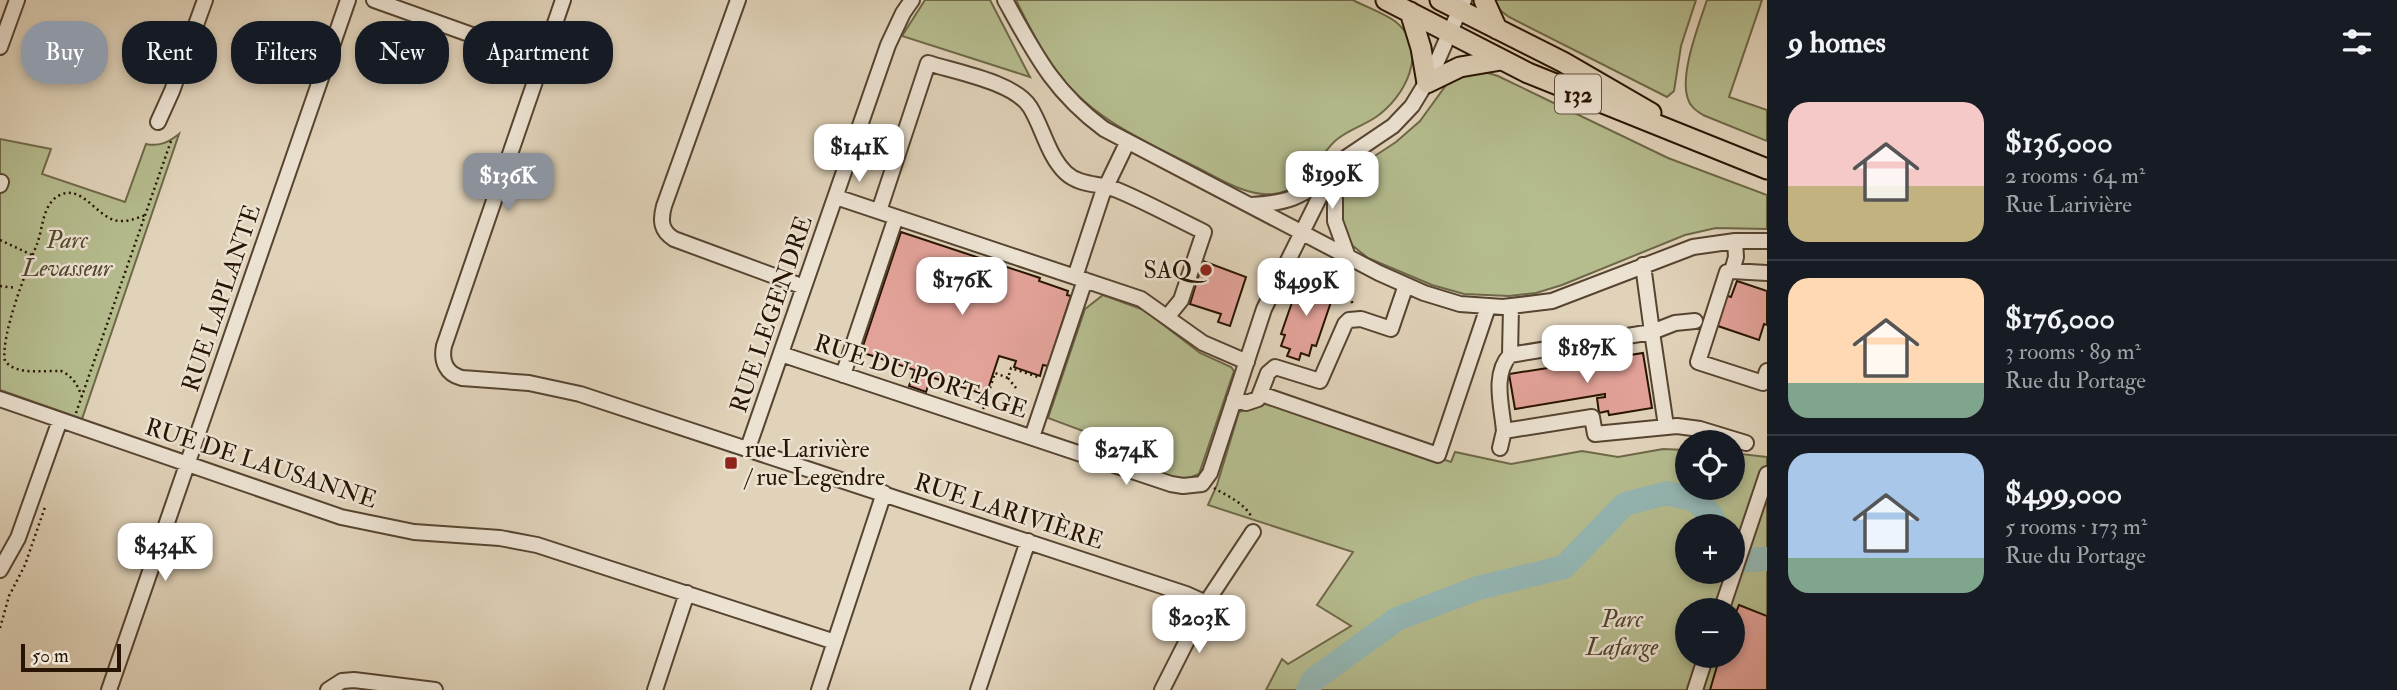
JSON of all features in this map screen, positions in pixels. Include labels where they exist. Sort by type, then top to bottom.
[{"type":"highway","name":"132","points":[[1386,0],[1528,73],[1767,169]]},
{"type":"highway","name":"132","points":[[1440,0],[1462,5],[1497,29],[1563,62],[1712,148]]},
{"type":"highway","points":[[1484,0],[1497,29]]},
{"type":"highway","points":[[1410,12],[1421,48],[1427,83],[1465,65],[1501,60]]},
{"type":"street","points":[[0,47],[17,0]]},
{"type":"street","points":[[158,122],[173,92],[205,0]]},
{"type":"street","name":"RUE LAPLANTE","points":[[109,690],[348,0]]},
{"type":"street","points":[[374,0],[463,32]]},
{"type":"street","name":"RUE LARIVIÈRE","points":[[556,21],[563,0]]},
{"type":"street","points":[[738,0],[664,206],[662,224],[667,234],[674,239],[804,287]]},
{"type":"street","name":"RUE LEGENDRE","points":[[748,449],[888,45],[912,0]]},
{"type":"street","points":[[1005,0],[1040,64],[1057,87],[1090,118],[1127,143],[1301,233],[1406,285],[1448,301],[1488,307],[1541,303],[1564,298],[1693,247],[1735,241],[1767,241]]},
{"type":"street","name":"RUE DU PORTAGE","points":[[1248,205],[1284,203],[1295,199],[1335,171],[1353,152],[1398,121],[1427,83],[1462,5]]},
{"type":"street","points":[[879,211],[928,63],[1014,92],[1030,107],[1054,157],[1067,174],[1083,183],[1117,190],[1204,232],[1181,300],[1168,316]]},
{"type":"street","name":"RUE LARIVIÈRE","points":[[534,84],[444,346],[443,359],[447,369],[461,378],[529,383],[580,394],[1028,541],[1206,603]]},
{"type":"street","points":[[1032,438],[1105,187],[1127,143]]},
{"type":"street","points":[[1335,171],[1334,215],[1348,257]]},
{"type":"street","name":"RUE DU PORTAGE","points":[[781,354],[1171,484],[1202,484],[1207,479],[1270,294],[1335,171]]},
{"type":"street","points":[[836,197],[1141,299],[1203,343],[1247,362]]},
{"type":"street","points":[[843,375],[896,216]]},
{"type":"street","points":[[1732,271],[1736,257],[1735,241]]},
{"type":"street","points":[[1643,265],[1665,426]]},
{"type":"street","points":[[1767,273],[1727,272],[1698,362],[1763,383],[1767,371]]},
{"type":"street","points":[[1234,399],[1252,402],[1261,394],[1268,373],[1275,367],[1320,380],[1345,324],[1349,320],[1361,319],[1391,329],[1406,285]]},
{"type":"street","points":[[1500,448],[1504,431],[1499,378],[1504,362],[1510,355],[1511,306]]},
{"type":"street","points":[[1261,394],[1438,455],[1488,307]]},
{"type":"street","points":[[1510,355],[1652,332],[1675,323],[1695,321]]},
{"type":"street","name":"RUE DE LAUSANNE","points":[[0,399],[341,517],[414,532],[519,541],[559,551],[835,642]]},
{"type":"street","points":[[1504,431],[1592,416],[1595,433],[1665,426],[1700,429],[1746,443]]},
{"type":"street","points":[[0,570],[18,538],[60,420]]},
{"type":"street","points":[[1745,539],[1767,474]]},
{"type":"street","points":[[819,690],[884,493]]},
{"type":"street","points":[[1161,690],[1206,603],[1253,532]]},
{"type":"street","points":[[978,690],[1028,541]]},
{"type":"street","points":[[655,690],[687,593]]},
{"type":"street","points":[[1695,690],[1702,668]]},
{"type":"street","points":[[328,690],[342,681],[354,680],[435,690]]},
{"type":"path","points":[[75,416],[171,141]]},
{"type":"path","points":[[82,397],[75,382],[66,373],[18,370],[4,359],[1,340],[16,288],[32,255],[50,203],[65,193],[84,198],[115,220],[145,215]]},
{"type":"path","points":[[0,240],[32,255]]},
{"type":"path","points":[[0,286],[16,288]]},
{"type":"path","points":[[1008,378],[1011,368],[1044,379]]},
{"type":"path","points":[[988,395],[995,373],[1008,378],[1016,388]]},
{"type":"path","points":[[1214,488],[1237,501],[1250,513],[1254,522],[1253,532]]},
{"type":"path","points":[[0,628],[9,596]]},
{"type":"green space","points":[[925,0],[990,0],[1030,77],[902,36]]},
{"type":"green space","points":[[1016,0],[1353,0],[1396,22],[1406,33],[1411,46],[1410,72],[1404,86],[1387,108],[1335,141],[1295,187],[1273,194],[1254,193],[1225,182],[1137,137],[1099,113],[1066,83],[1052,65]]},
{"type":"green space","points":[[1494,0],[1696,0],[1681,46],[1674,91],[1667,97],[1509,17]]},
{"type":"green space","points":[[1707,0],[1762,0],[1729,97],[1767,110],[1767,141],[1703,115],[1689,102],[1686,89],[1688,63]]},
{"type":"green space","points":[[1478,70],[1498,76],[1668,158],[1767,195],[1767,229],[1716,228],[1685,235],[1562,285],[1536,293],[1509,296],[1464,294],[1432,285],[1368,258],[1353,246],[1345,234],[1340,210],[1344,182],[1352,171],[1396,142],[1420,121],[1449,81]]},
{"type":"green space","name":"Parc Levasseur","points":[[179,134],[82,419],[0,390],[0,139],[51,149],[42,174],[125,202],[146,144],[164,143]]},
{"type":"green space","points":[[1103,295],[1144,310],[1200,353],[1231,367],[1234,371],[1199,474],[1189,478],[1175,478],[1081,446],[1086,432],[1048,418],[1085,309]]},
{"type":"green space","name":"Parc Lafarge","points":[[1272,401],[1451,462],[1455,452],[1511,464],[1582,451],[1618,457],[1675,450],[1675,500],[1745,500],[1745,454],[1767,457],[1767,690],[1266,690],[1282,659],[1288,664],[1351,626],[1317,605],[1353,552],[1208,505],[1217,485],[1239,412]]},
{"type":"building","points":[[901,232],[1040,278],[1039,281],[1068,291],[1067,295],[1071,296],[1048,366],[1043,365],[1040,376],[1014,367],[1016,361],[999,356],[986,395],[931,377],[926,392],[909,386],[915,370],[861,352]]},
{"type":"building","points":[[1203,261],[1246,277],[1230,326],[1218,322],[1221,314],[1190,304]]},
{"type":"building","points":[[1303,279],[1325,286],[1331,283],[1335,293],[1328,298],[1332,299],[1316,346],[1312,345],[1309,356],[1301,353],[1299,360],[1287,356],[1290,349],[1281,346],[1285,335],[1281,334],[1297,288],[1300,289]]},
{"type":"building","points":[[1737,281],[1767,291],[1767,325],[1764,324],[1759,340],[1715,325],[1725,295],[1731,297]]},
{"type":"building","points":[[1643,353],[1652,408],[1609,415],[1608,411],[1599,413],[1597,398],[1605,397],[1605,394],[1515,409],[1509,374]]},
{"type":"building","points":[[1745,607],[1767,616],[1767,690],[1710,690],[1716,668],[1745,668]]},
{"type":"waterway","points":[[1308,690],[1313,680],[1397,619],[1478,588],[1564,567],[1625,504],[1667,493],[1695,500],[1710,514]]},
{"type":"waterway","points":[[1745,559],[1767,559]]},
{"type":"place","name":"SAQ","points":[[1206,270]]},
{"type":"place","name":"rue Larivière / rue Legendre","points":[[731,463]]}]
